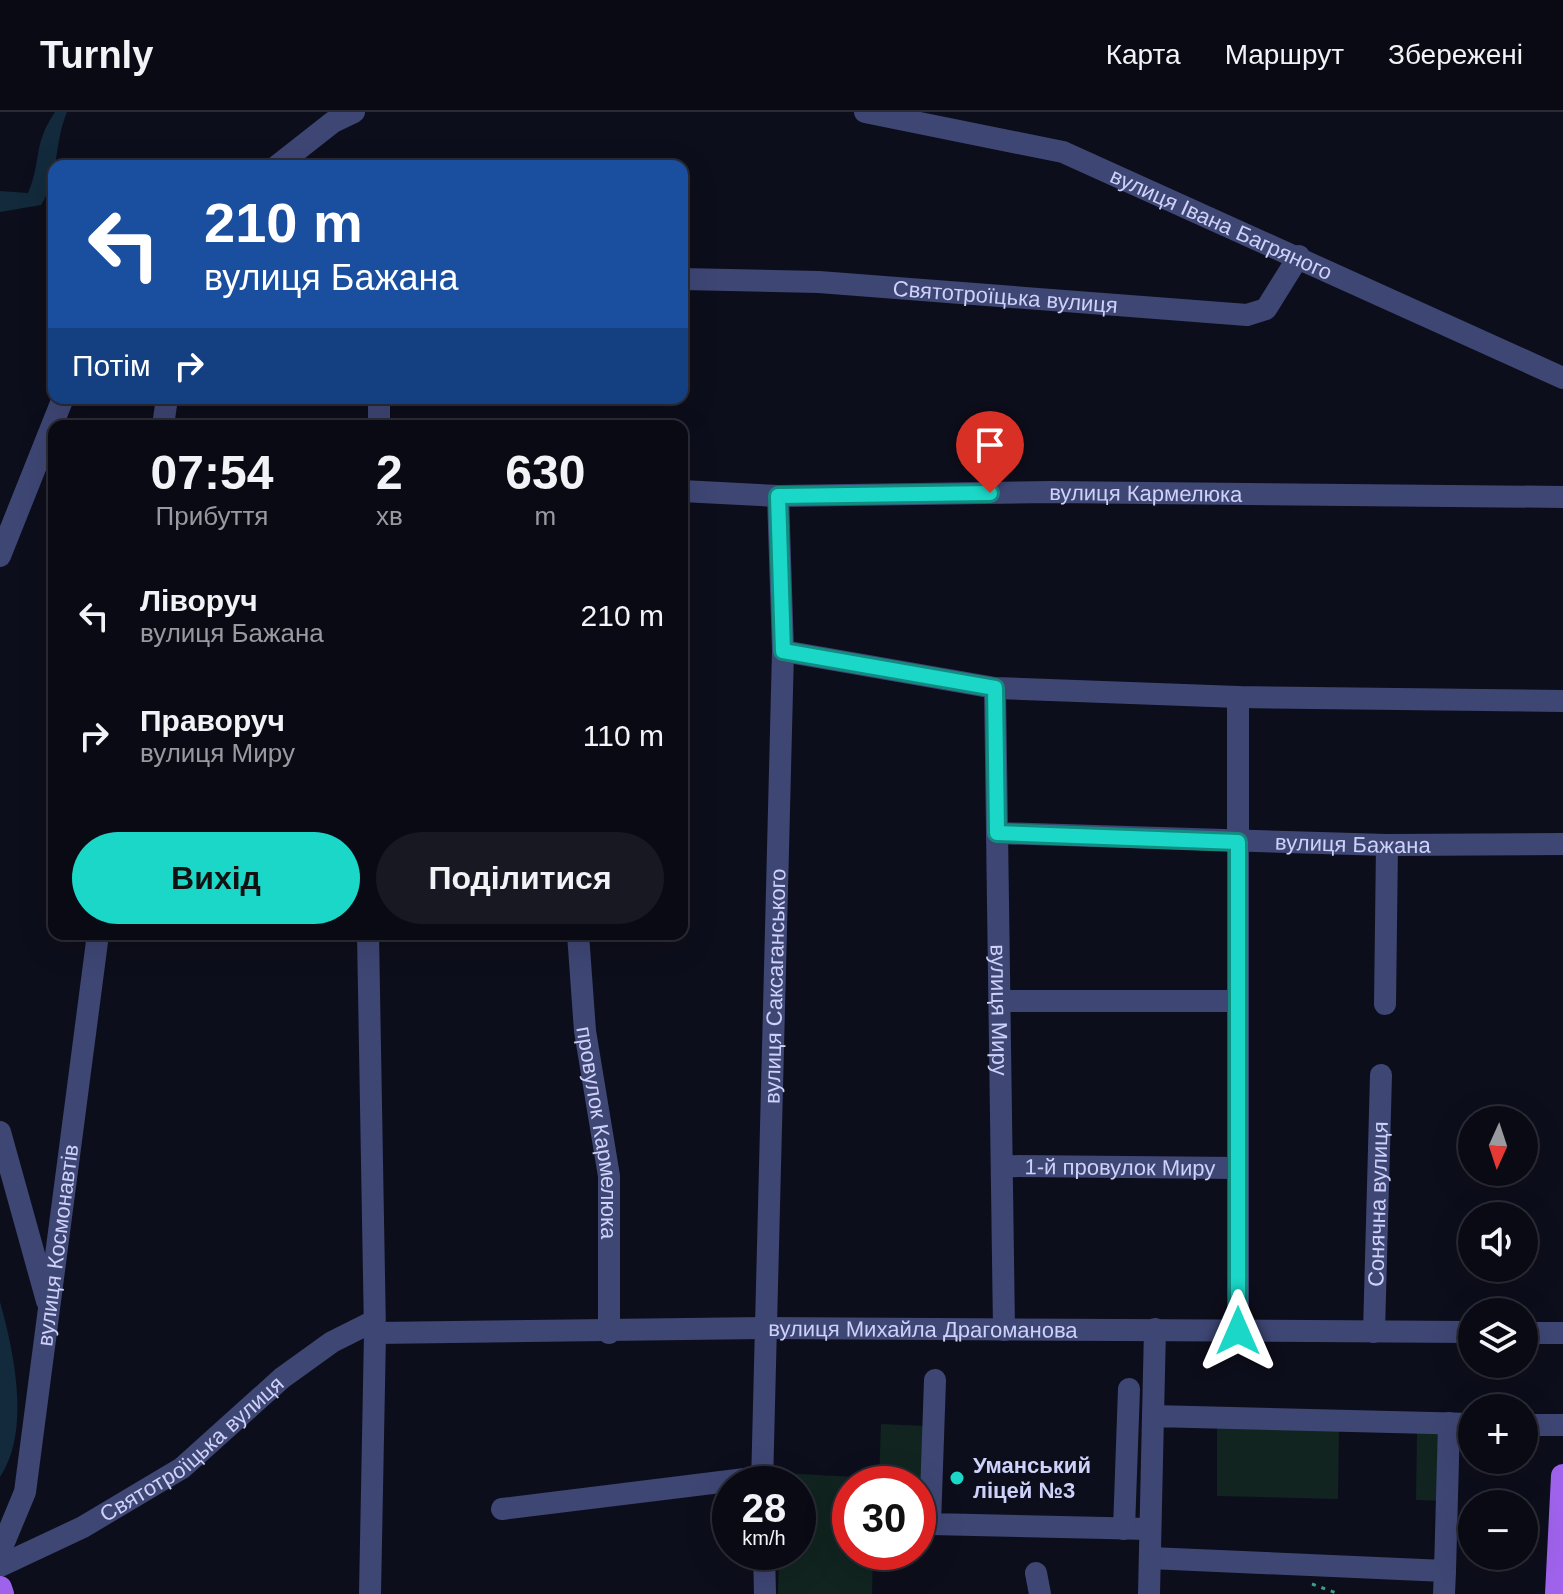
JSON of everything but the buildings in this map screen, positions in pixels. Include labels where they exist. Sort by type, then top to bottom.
[{"type":"main road","points":[[1557,1594],[1563,1476]]},
{"type":"main road","points":[[0,1588],[2,1594]]},
{"type":"street","points":[[285,160],[333,122],[354,112]]},
{"type":"street","name":"вулиця Івана Багряного","points":[[865,112],[1063,152],[1299,256],[1563,378]]},
{"type":"street","name":"Святотроїцька вулиця","points":[[688,279],[819,282],[1247,315],[1266,309],[1299,256]]},
{"type":"street","points":[[0,556],[48,436]]},
{"type":"street","name":"вулиця Кармелюка","points":[[688,491],[778,496],[1066,492],[1563,497]]},
{"type":"street","name":"вулиця Саксаганського","points":[[762,1466],[783,651],[778,496]]},
{"type":"street","points":[[783,651],[995,688],[1238,697],[1563,701]]},
{"type":"street","name":"вулиця Миру","points":[[995,688],[1004,1330]]},
{"type":"street","points":[[1238,697],[1238,1331]]},
{"type":"street","name":"вулиця Бажана","points":[[997,833],[1387,845],[1563,844]]},
{"type":"street","points":[[1385,1004],[1387,845]]},
{"type":"street","name":"вулиця Космонавтів","points":[[0,1552],[25,1492],[97,940]]},
{"type":"street","points":[[368,940],[375,1327],[370,1594]]},
{"type":"street","name":"провулок Кармелюка","points":[[578,940],[585,1031],[609,1176],[609,1333]]},
{"type":"street","points":[[1000,1001],[1238,1001]]},
{"type":"street","name":"Сонячна вулиця","points":[[1374,1332],[1381,1075]]},
{"type":"street","points":[[0,1132],[50,1310]]},
{"type":"street","name":"1-й провулок Миру","points":[[1002,1166],[1238,1168]]},
{"type":"street","name":"Святотроїцька вулиця","points":[[0,1566],[83,1527],[169,1476],[282,1378],[332,1342],[375,1327]]},
{"type":"street","name":"вулиця Михайла Драгоманова","points":[[375,1327],[609,1333],[765,1328],[1458,1332]]},
{"type":"street","points":[[1149,1594],[1155,1329]]},
{"type":"street","points":[[1538,1333],[1563,1333]]},
{"type":"street","points":[[935,1380],[930,1524],[1150,1529]]},
{"type":"street","points":[[1124,1529],[1129,1389]]},
{"type":"street","points":[[1153,1416],[1458,1423]]},
{"type":"street","points":[[1444,1594],[1449,1423]]},
{"type":"street","points":[[1538,1425],[1563,1425]]},
{"type":"street","name":"вулиця Саксаганського","points":[[502,1509],[712,1486]]},
{"type":"street","points":[[1150,1558],[1445,1571]]},
{"type":"street","points":[[764,1570],[765,1594]]},
{"type":"green space","points":[[881,1424],[925,1426],[924,1466],[880,1466]]},
{"type":"green space","points":[[1217,1424],[1339,1426],[1338,1499],[1217,1496]]},
{"type":"green space","points":[[1417,1430],[1447,1430],[1446,1501],[1416,1500]]},
{"type":"green space","points":[[816,1475],[832,1476],[832,1570],[873,1570],[872,1594],[778,1594],[779,1570],[816,1570]]},
{"type":"water","points":[[55,112],[67,112],[56,160],[48,160],[48,191],[41,205],[0,212],[0,191],[28,193],[48,124]]},
{"type":"water","points":[[0,1302],[14,1367],[17,1414],[15,1437],[0,1477]]},
{"type":"place","name":"Уманський ліцей №3","points":[[957,1478]]},
{"type":"route","points":[[990,493],[778,496],[783,651],[995,688],[997,833],[1238,842],[1238,1331]]}]
